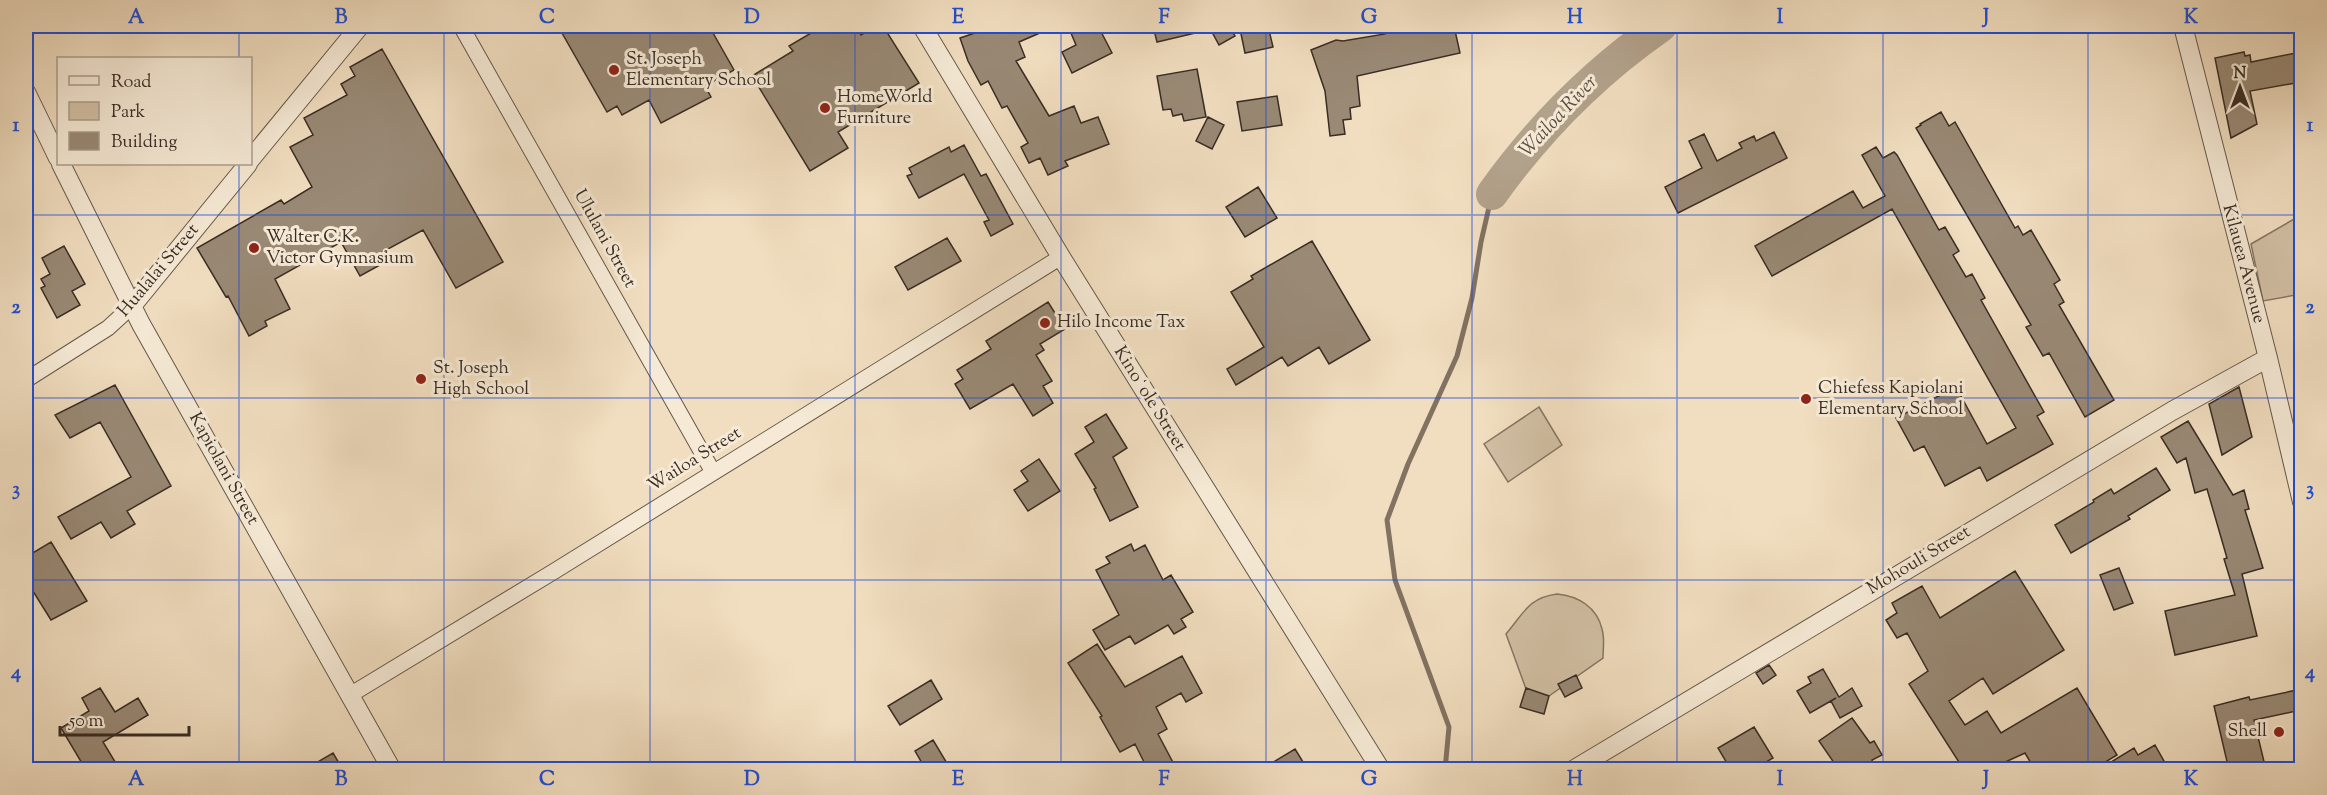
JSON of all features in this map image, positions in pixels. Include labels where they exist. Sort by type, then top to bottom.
[{"type":"street","name":"Hualalai Street","points":[[252,158],[360,26]]},
{"type":"street","name":"Ululani Street","points":[[461,26],[713,472]]},
{"type":"street","name":"Kinoʻole Street","points":[[922,26],[1061,257],[1381,770]]},
{"type":"street","name":"Kilauea Avenue","points":[[2183,26],[2268,358],[2301,502]]},
{"type":"street","points":[[26,92],[57,156]]},
{"type":"street","name":"Kapiolani Street","points":[[62,165],[132,306],[392,770]]},
{"type":"street","name":"Hualalai Street","points":[[26,380],[102,332],[132,306],[247,165]]},
{"type":"street","name":"Wailoa Street","points":[[350,695],[553,573],[1061,257]]},
{"type":"street","name":"Mohouli Street","points":[[1573,770],[2162,417],[2268,358]]},
{"type":"green space","points":[[2301,215],[2301,294],[2263,301],[2251,244]]},
{"type":"green space","points":[[1539,407],[1562,445],[1508,482],[1484,444]]},
{"type":"green space","points":[[1557,594],[1579,600],[1596,615],[1603,633],[1603,658],[1549,696],[1526,689],[1506,634],[1533,603]]},
{"type":"building","points":[[558,26],[709,26],[734,70],[705,86],[711,97],[661,123],[649,100],[622,115],[617,106],[607,112]]},
{"type":"building","name":"HomeWorld Furniture","points":[[823,26],[855,26],[861,35],[876,26],[883,26],[919,83],[838,132],[848,148],[810,171],[752,76],[793,51],[789,46]]},
{"type":"building","points":[[974,26],[1056,26],[1019,42],[1025,57],[1016,61],[1049,116],[1074,106],[1081,123],[1098,117],[1109,144],[1065,161],[1068,166],[1048,175],[1040,158],[1029,163],[1021,147],[1028,143],[1007,106],[1002,108],[988,81],[981,85],[968,61],[960,38],[975,33]]},
{"type":"building","points":[[1068,26],[1098,26],[1112,53],[1072,73],[1062,52],[1076,45]]},
{"type":"building","points":[[1153,26],[1203,26],[1204,31],[1157,42]]},
{"type":"building","points":[[1229,26],[1235,36],[1219,45],[1212,32]]},
{"type":"building","points":[[1268,26],[1273,47],[1245,53],[1240,29]]},
{"type":"building","points":[[1384,26],[1454,26],[1460,53],[1357,76],[1360,106],[1350,108],[1351,119],[1343,120],[1345,134],[1330,136],[1325,91],[1311,50],[1336,40],[1343,41],[1385,34]]},
{"type":"building","points":[[382,49],[503,262],[456,288],[423,230],[375,256],[380,265],[360,276],[341,242],[275,279],[290,309],[265,321],[267,326],[249,336],[228,296],[226,297],[197,248],[281,200],[284,204],[312,187],[290,147],[313,135],[304,118],[347,95],[341,84],[355,76],[350,67]]},
{"type":"building","points":[[2244,52],[2245,56],[2250,55],[2251,62],[2301,52],[2301,82],[2250,91],[2257,124],[2231,138],[2215,58]]},
{"type":"building","points":[[1197,69],[1206,117],[1184,121],[1182,114],[1173,116],[1171,109],[1163,110],[1157,76]]},
{"type":"building","points":[[1277,96],[1282,125],[1242,131],[1237,102]]},
{"type":"building","points":[[1941,112],[1949,126],[1955,122],[2015,228],[2018,226],[2023,235],[2031,230],[2060,280],[2054,284],[2064,302],[2059,305],[2114,400],[2085,417],[2049,353],[2043,356],[2026,327],[2031,325],[1916,128]]},
{"type":"building","points":[[1208,117],[1224,125],[1212,149],[1196,141]]},
{"type":"building","points":[[1774,132],[1787,158],[1678,213],[1665,187],[1702,168],[1689,141],[1704,134],[1717,161],[1742,148],[1739,143],[1754,136],[1756,141]]},
{"type":"building","points":[[964,145],[981,176],[986,174],[1013,224],[991,236],[984,222],[989,220],[964,174],[919,198],[907,176],[912,174],[909,168],[949,147],[951,152]]},
{"type":"building","points":[[1876,147],[1883,158],[1894,152],[1897,155],[1939,230],[1945,227],[1959,251],[1953,255],[1966,277],[1972,274],[1985,298],[1981,300],[2044,412],[2037,416],[2053,444],[1987,481],[1980,467],[1945,486],[1924,446],[1914,451],[1896,418],[1956,387],[1987,444],[2016,428],[1892,209],[1772,276],[1755,246],[1853,191],[1863,208],[1885,196],[1862,155]]},
{"type":"building","points":[[1258,187],[1277,218],[1245,237],[1226,207]]},
{"type":"building","points":[[947,238],[961,261],[908,290],[895,267]]},
{"type":"building","points":[[1312,241],[1370,340],[1329,364],[1319,347],[1288,366],[1282,357],[1236,385],[1227,369],[1264,347],[1231,292],[1253,279],[1251,276]]},
{"type":"building","points":[[64,246],[85,284],[72,291],[80,305],[57,318],[41,288],[45,286],[41,279],[50,274],[42,258]]},
{"type":"building","points":[[1048,302],[1065,329],[1040,344],[1044,350],[1036,355],[1052,381],[1043,386],[1053,403],[1033,416],[1013,384],[970,409],[955,384],[963,379],[957,370],[991,349],[986,341]]},
{"type":"building","points":[[115,385],[171,486],[127,511],[135,524],[111,538],[101,522],[71,539],[58,517],[131,477],[100,422],[70,438],[55,415]]},
{"type":"building","points":[[2239,387],[2252,437],[2222,455],[2209,404]]},
{"type":"building","points":[[1106,414],[1127,448],[1113,457],[1138,507],[1110,521],[1094,489],[1096,488],[1075,454],[1094,442],[1085,427]]},
{"type":"building","points":[[2188,421],[2233,495],[2244,490],[2249,509],[2245,510],[2263,568],[2242,574],[2257,636],[2175,655],[2165,611],[2235,595],[2207,489],[2195,493],[2186,458],[2177,463],[2161,437]]},
{"type":"building","points":[[1039,459],[1060,491],[1028,511],[1014,490],[1028,481],[1021,471]]},
{"type":"building","points":[[2156,468],[2170,490],[2128,516],[2130,519],[2071,553],[2055,525],[2111,489],[2114,494]]},
{"type":"building","points":[[51,542],[87,601],[51,620],[26,580],[26,557]]},
{"type":"building","points":[[1131,544],[1134,551],[1145,545],[1163,580],[1171,575],[1193,612],[1181,619],[1186,627],[1174,634],[1168,625],[1135,644],[1130,636],[1105,650],[1093,630],[1119,615],[1096,570],[1110,563],[1106,557]]},
{"type":"building","points":[[2119,568],[2133,603],[2114,610],[2100,575]]},
{"type":"building","points":[[2015,571],[2064,650],[1993,694],[1983,678],[1949,701],[1965,725],[1987,711],[2001,733],[2077,688],[2117,755],[2092,770],[2035,770],[2025,753],[2001,764],[2003,770],[1964,770],[1909,684],[1928,671],[1907,633],[1897,638],[1886,620],[1897,613],[1892,603],[1922,586],[1940,618]]},
{"type":"building","points":[[1097,644],[1125,687],[1182,656],[1202,693],[1186,702],[1181,693],[1156,707],[1167,729],[1158,734],[1177,770],[1148,770],[1135,744],[1120,752],[1100,717],[1102,716],[1068,663]]},
{"type":"building","points":[[1769,665],[1776,675],[1763,684],[1756,673]]},
{"type":"building","points":[[1823,669],[1839,697],[1852,688],[1862,706],[1840,718],[1831,701],[1836,698],[1810,713],[1797,691],[1811,683],[1808,677]]},
{"type":"building","points":[[1576,675],[1582,688],[1565,697],[1558,684]]},
{"type":"building","points":[[931,680],[942,699],[900,725],[888,706]]},
{"type":"building","points":[[100,688],[115,712],[138,698],[148,715],[103,742],[120,770],[86,770],[61,728],[89,711],[82,698]]},
{"type":"building","points":[[1526,688],[1549,696],[1544,714],[1520,707]]},
{"type":"building","points":[[2297,690],[2301,710],[2254,720],[2266,770],[2229,770],[2214,706],[2249,697],[2250,700]]},
{"type":"building","points":[[1852,718],[1870,743],[1874,741],[1882,755],[1872,760],[1877,770],[1839,770],[1819,741]]},
{"type":"building","points":[[1754,727],[1773,758],[1761,765],[1764,770],[1731,770],[1718,748]]},
{"type":"building","points":[[933,740],[951,770],[926,770],[915,751]]},
{"type":"building","points":[[2155,745],[2169,770],[2098,770],[2134,748],[2138,755]]},
{"type":"building","points":[[1295,749],[1308,770],[1260,770]]},
{"type":"building","points":[[333,753],[343,770],[304,770]]},
{"type":"waterway","name":"Wailoa River","points":[[1492,194],[1529,146],[1569,103],[1613,62],[1661,26]]},
{"type":"waterway","points":[[1445,770],[1449,727],[1395,580],[1387,520],[1408,464],[1457,356],[1472,298],[1492,194]]},
{"type":"place","name":"St. Joseph Elementary School","points":[[614,70]]},
{"type":"place","name":"HomeWorld Furniture","points":[[825,108]]},
{"type":"place","name":"Walter C.K. Victor Gymnasium","points":[[254,248]]},
{"type":"place","name":"Hilo Income Tax","points":[[1045,323]]},
{"type":"place","name":"St. Joseph High School","points":[[421,379]]},
{"type":"place","name":"Chiefess Kapiolani Elementary School","points":[[1806,399]]},
{"type":"place","name":"Shell","points":[[2279,732]]}]
